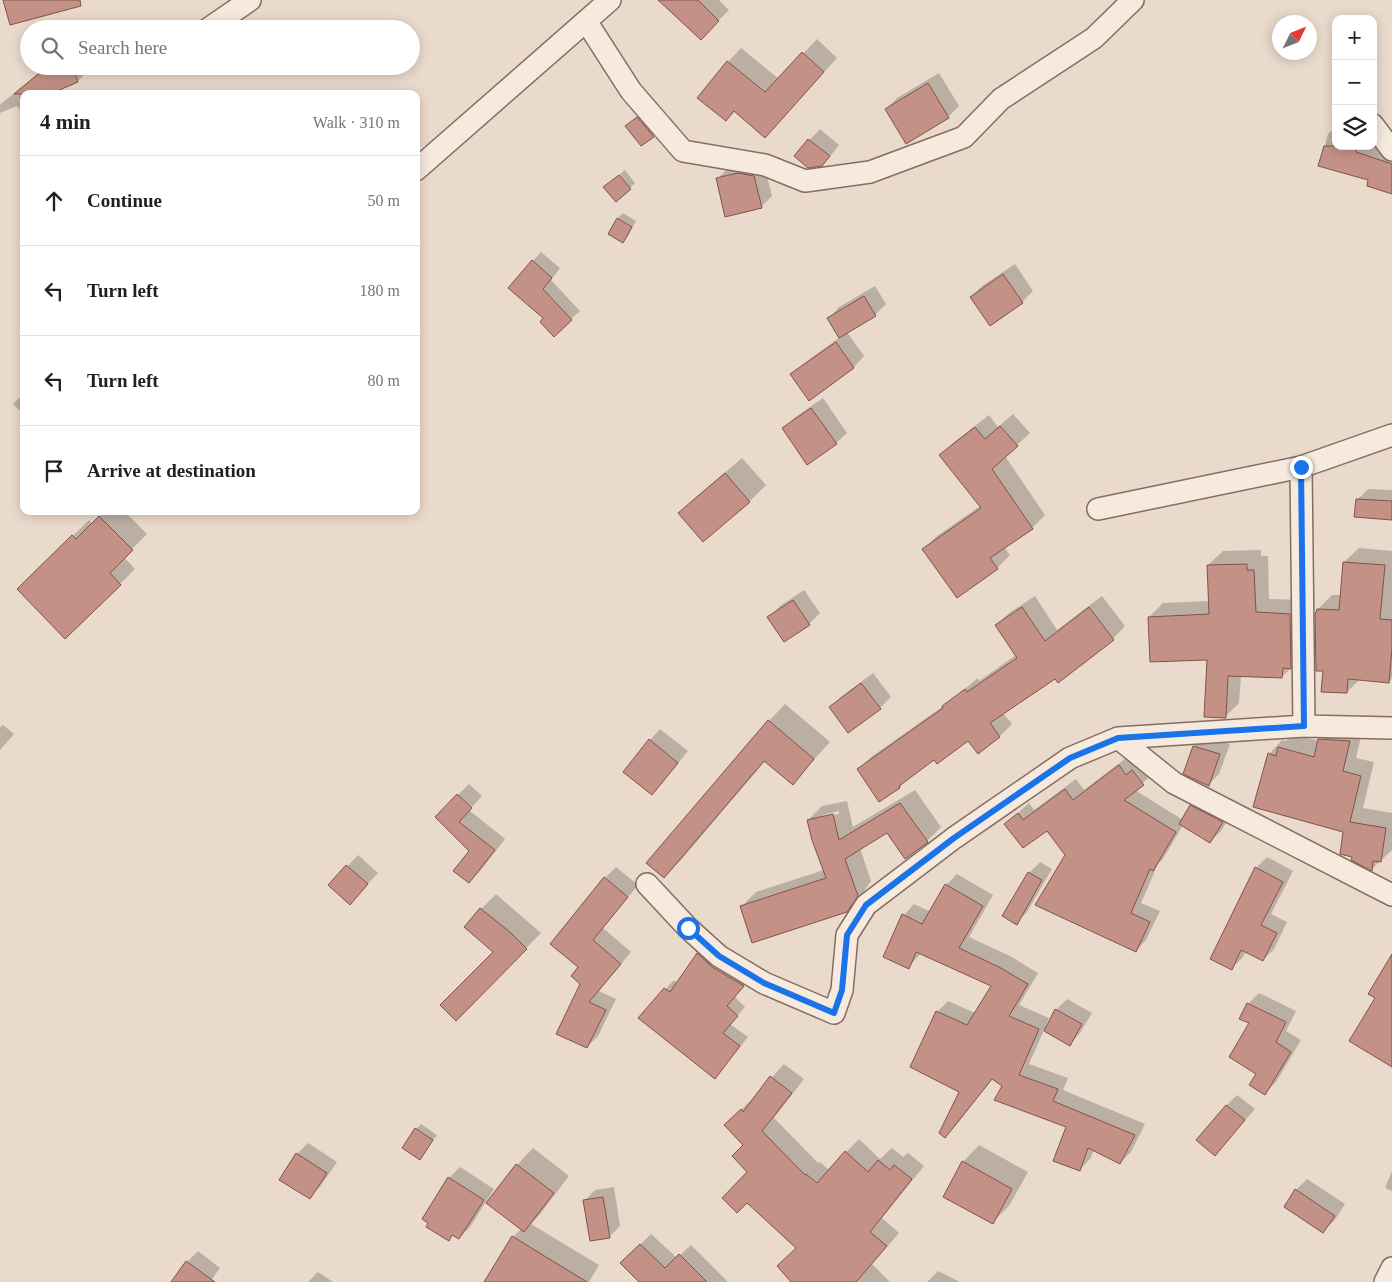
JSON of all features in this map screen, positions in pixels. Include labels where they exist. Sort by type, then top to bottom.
[{"type":"street","points":[[221,20],[250,0]]},
{"type":"street","points":[[420,166],[610,0]]},
{"type":"street","points":[[586,21],[631,91],[683,151],[766,166],[805,181],[870,172],[964,137],[1001,99],[1094,38],[1133,0]]},
{"type":"street","points":[[1377,130],[1392,150]]},
{"type":"street","points":[[1098,509],[1301,467],[1392,435]]},
{"type":"street","points":[[1301,467],[1304,726]]},
{"type":"street","points":[[647,884],[688,928],[719,956],[764,983],[834,1013],[842,990],[847,935],[866,905],[954,838],[1070,758],[1118,738],[1304,726],[1392,728]]},
{"type":"street","points":[[1118,738],[1174,783],[1392,895]]},
{"type":"street","points":[[1385,1282],[1392,1268]]},
{"type":"building","points":[[3,0],[80,0],[81,6],[29,20],[20,20],[20,22],[10,25]]},
{"type":"building","points":[[658,0],[698,0],[719,21],[701,40]]},
{"type":"building","points":[[802,52],[824,72],[765,138],[734,111],[726,121],[697,98],[727,61],[765,92]]},
{"type":"building","points":[[37,75],[75,75],[78,82],[59,90],[20,90],[20,94],[14,94]]},
{"type":"building","points":[[928,83],[949,118],[906,144],[885,109]]},
{"type":"building","points":[[637,117],[654,137],[641,146],[625,126]]},
{"type":"building","points":[[808,139],[830,156],[822,166],[808,168],[794,156]]},
{"type":"building","points":[[1324,146],[1332,146],[1332,150],[1357,150],[1356,152],[1392,164],[1392,194],[1367,186],[1368,180],[1318,166]]},
{"type":"building","points":[[738,173],[754,176],[762,208],[725,217],[716,178]]},
{"type":"building","points":[[619,175],[631,189],[616,202],[603,187]]},
{"type":"building","points":[[617,218],[632,227],[623,243],[608,234]]},
{"type":"building","points":[[532,260],[552,278],[543,289],[572,320],[554,337],[540,322],[543,318],[508,288]]},
{"type":"building","points":[[1003,274],[1023,303],[990,326],[970,297]]},
{"type":"building","points":[[864,296],[876,316],[839,338],[827,318]]},
{"type":"building","points":[[836,342],[854,368],[809,401],[790,374]]},
{"type":"building","points":[[811,408],[837,444],[807,465],[782,428]]},
{"type":"building","points":[[1000,426],[1018,446],[992,469],[1033,529],[990,558],[998,569],[957,598],[922,549],[981,508],[939,455],[975,427],[985,439]]},
{"type":"building","points":[[725,473],[750,502],[703,542],[678,513]]},
{"type":"building","points":[[1356,499],[1392,501],[1392,520],[1354,517]]},
{"type":"building","points":[[99,516],[133,550],[110,573],[121,585],[65,639],[17,589],[72,535],[76,539]]},
{"type":"building","points":[[1343,562],[1385,565],[1380,619],[1392,620],[1389,683],[1348,679],[1347,693],[1321,692],[1323,671],[1316,671],[1315,615],[1317,609],[1339,610]]},
{"type":"building","points":[[1247,564],[1247,570],[1254,570],[1256,612],[1290,614],[1291,669],[1283,668],[1282,678],[1228,676],[1226,718],[1204,717],[1207,660],[1150,662],[1148,617],[1209,614],[1207,565]]},
{"type":"building","points":[[793,600],[810,625],[784,642],[767,617]]},
{"type":"building","points":[[1022,607],[1045,641],[1089,607],[1114,640],[1058,683],[1055,679],[990,723],[1000,737],[978,754],[968,741],[937,764],[934,760],[899,786],[900,788],[879,802],[857,769],[943,708],[942,706],[965,689],[967,692],[1017,658],[995,625]]},
{"type":"building","points":[[861,683],[881,709],[848,733],[829,707]]},
{"type":"building","points":[[768,720],[814,759],[793,785],[764,761],[664,878],[646,863]]},
{"type":"building","points":[[649,739],[678,763],[652,795],[623,772]]},
{"type":"building","points":[[1318,739],[1350,741],[1343,771],[1361,776],[1350,822],[1386,828],[1381,862],[1373,861],[1372,871],[1351,860],[1352,857],[1340,854],[1343,832],[1253,807],[1268,753],[1276,756],[1278,747],[1314,757]]},
{"type":"building","points":[[1193,746],[1220,754],[1209,786],[1183,774]]},
{"type":"building","points":[[1119,765],[1126,775],[1132,770],[1144,785],[1124,800],[1176,832],[1153,871],[1150,869],[1131,913],[1150,922],[1136,952],[1035,905],[1065,855],[1047,831],[1023,848],[1004,824],[1018,813],[1023,820],[1065,789],[1073,800]]},
{"type":"building","points":[[457,794],[472,808],[459,822],[495,850],[469,883],[453,871],[469,851],[435,817]]},
{"type":"building","points":[[900,803],[928,842],[905,859],[887,833],[845,859],[858,896],[847,912],[752,943],[740,906],[826,878],[807,820],[833,814],[839,840]]},
{"type":"building","points":[[1190,805],[1223,822],[1210,843],[1179,824]]},
{"type":"building","points":[[346,865],[368,884],[350,905],[328,885]]},
{"type":"building","points":[[1255,867],[1283,882],[1261,925],[1277,933],[1263,961],[1241,950],[1232,970],[1210,959]]},
{"type":"building","points":[[1028,872],[1042,880],[1017,925],[1002,916]]},
{"type":"building","points":[[604,877],[628,897],[593,940],[621,964],[589,1002],[606,1010],[587,1048],[556,1034],[580,984],[571,976],[578,967],[550,944]]},
{"type":"building","points":[[945,884],[983,906],[959,948],[999,967],[1028,984],[1009,1016],[1039,1029],[1019,1075],[1058,1089],[1053,1101],[1135,1135],[1120,1164],[1088,1148],[1080,1171],[1053,1161],[1066,1127],[994,1100],[1002,1086],[992,1079],[945,1138],[939,1133],[959,1092],[910,1067],[936,1011],[967,1025],[991,986],[916,952],[909,969],[883,957],[902,914],[922,924]]},
{"type":"building","points":[[480,908],[511,933],[527,949],[456,1021],[440,1005],[493,952],[464,927]]},
{"type":"building","points":[[697,953],[712,967],[744,986],[727,1006],[738,1016],[723,1033],[740,1046],[715,1079],[638,1018],[664,988],[670,992]]},
{"type":"building","points":[[1392,954],[1392,1067],[1349,1041],[1375,998],[1368,994]]},
{"type":"building","points":[[1247,1003],[1286,1022],[1276,1042],[1291,1052],[1265,1095],[1249,1085],[1256,1074],[1229,1057],[1249,1023],[1239,1019]]},
{"type":"building","points":[[1055,1009],[1082,1024],[1070,1046],[1044,1031]]},
{"type":"building","points":[[770,1076],[792,1093],[762,1131],[805,1175],[817,1183],[845,1151],[868,1172],[878,1160],[890,1170],[894,1165],[912,1179],[870,1232],[887,1246],[856,1282],[791,1282],[777,1266],[796,1248],[747,1203],[737,1213],[722,1198],[747,1172],[732,1156],[743,1145],[724,1125],[741,1109],[743,1112]]},
{"type":"building","points":[[1226,1105],[1245,1120],[1215,1156],[1196,1140]]},
{"type":"building","points":[[415,1128],[433,1140],[420,1160],[402,1148]]},
{"type":"building","points":[[296,1153],[327,1173],[310,1199],[279,1180]]},
{"type":"building","points":[[962,1161],[1012,1189],[993,1224],[943,1197]]},
{"type":"building","points":[[516,1164],[554,1193],[524,1232],[486,1203]]},
{"type":"building","points":[[448,1177],[484,1200],[459,1239],[452,1235],[449,1241],[426,1227],[428,1223],[422,1219]]},
{"type":"building","points":[[1295,1189],[1335,1216],[1323,1233],[1284,1207]]},
{"type":"building","points":[[603,1197],[610,1238],[590,1241],[583,1200]]},
{"type":"building","points":[[512,1236],[546,1257],[587,1282],[484,1282]]},
{"type":"building","points":[[640,1244],[665,1268],[679,1254],[707,1282],[639,1282],[620,1263]]},
{"type":"building","points":[[186,1261],[215,1282],[171,1282]]},
{"type":"route","points":[[688,928],[719,956],[764,983],[834,1013],[842,990],[847,935],[866,905],[954,838],[1070,758],[1118,738],[1304,726],[1301,467]]}]
